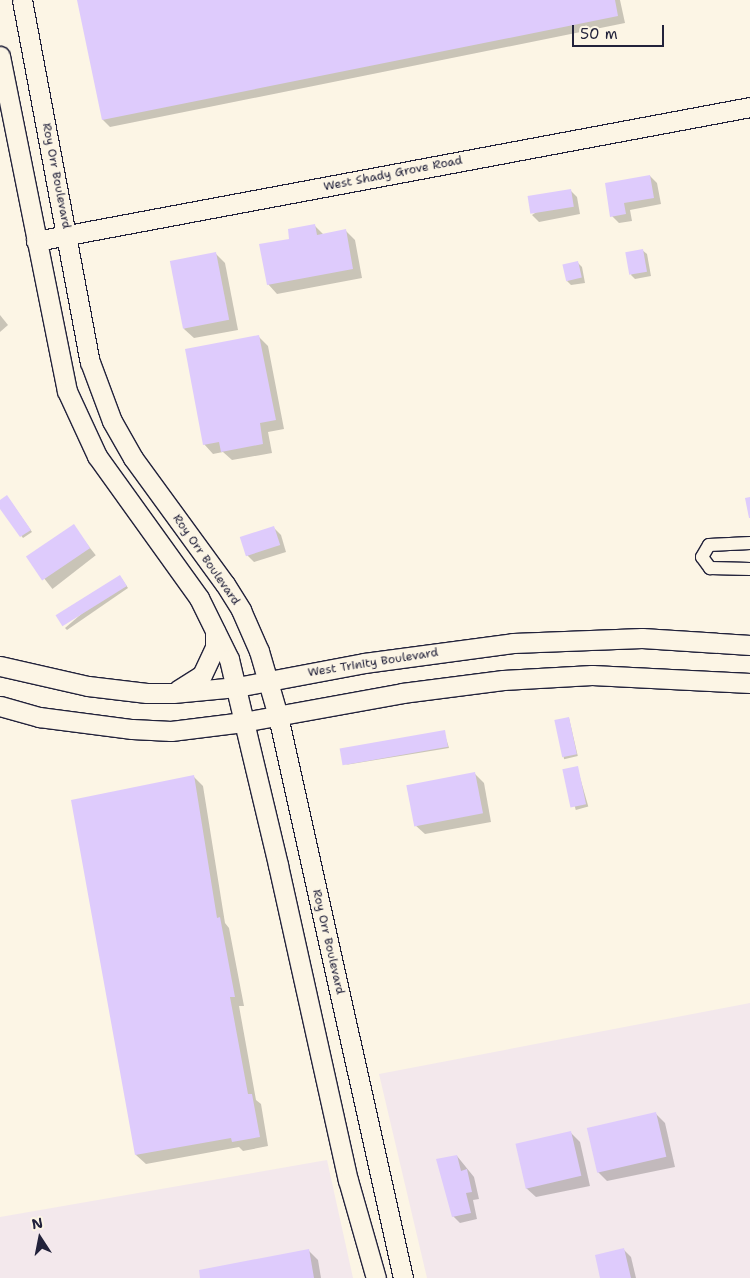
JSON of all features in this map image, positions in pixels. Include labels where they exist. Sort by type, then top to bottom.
[{"type":"main road","name":"Roy Orr Boulevard","points":[[22,0],[90,362],[112,421],[133,458],[241,610],[278,716],[403,1278]]},
{"type":"main road","points":[[0,56],[61,365],[82,428],[120,492],[168,553],[215,628],[237,687],[243,722],[280,874],[348,1180],[376,1278]]},
{"type":"main road","name":"West Shady Grove Road","points":[[36,241],[750,107]]},
{"type":"main road","points":[[173,692],[202,675],[215,647],[215,628]]},
{"type":"main road","name":"West Trinity Boulevard","points":[[0,666],[88,686],[147,693],[237,687],[364,663],[513,643],[642,638],[750,645]]},
{"type":"main road","points":[[0,706],[39,716],[132,729],[171,731],[243,722],[402,692],[534,678],[606,675],[750,683]]},
{"type":"street","points":[[750,543],[709,545],[702,556],[710,568],[750,568]]},
{"type":"shaded area","points":[[750,1003],[750,1278],[427,1278],[379,1074]]},
{"type":"shaded area","points":[[327,1160],[353,1278],[0,1278],[0,1217]]},
{"type":"building","points":[[77,0],[615,0],[618,16],[102,120]]},
{"type":"building","points":[[650,175],[654,198],[624,203],[626,214],[610,217],[605,183]]},
{"type":"building","points":[[571,189],[574,207],[530,214],[528,196]]},
{"type":"building","points":[[315,224],[317,235],[346,229],[353,269],[267,285],[259,244],[289,239],[288,229]]},
{"type":"building","points":[[643,249],[647,272],[629,275],[625,252]]},
{"type":"building","points":[[216,252],[229,320],[183,329],[170,261]]},
{"type":"building","points":[[578,261],[582,278],[566,281],[562,265]]},
{"type":"building","points":[[259,335],[276,420],[260,423],[263,444],[221,452],[219,442],[203,445],[185,349]]},
{"type":"building","points":[[7,495],[31,530],[20,537],[0,509],[0,500]]},
{"type":"building","points":[[750,497],[750,518],[749,518],[745,498]]},
{"type":"building","points":[[74,524],[90,548],[42,580],[26,556]]},
{"type":"building","points":[[274,526],[280,545],[246,556],[240,537]]},
{"type":"building","points":[[120,575],[127,586],[62,626],[56,615]]},
{"type":"building","points":[[569,717],[577,754],[562,757],[554,720]]},
{"type":"building","points":[[445,730],[448,747],[343,765],[340,749]]},
{"type":"building","points":[[578,766],[586,804],[570,807],[562,769]]},
{"type":"building","points":[[475,772],[483,813],[414,827],[406,785]]},
{"type":"building","points":[[194,775],[217,918],[220,917],[235,997],[230,997],[248,1094],[252,1094],[260,1137],[232,1142],[231,1138],[135,1155],[71,800]]},
{"type":"building","points":[[656,1112],[666,1157],[597,1173],[587,1128]]},
{"type":"building","points":[[571,1131],[581,1176],[526,1189],[515,1144]]},
{"type":"building","points":[[457,1155],[461,1171],[467,1169],[472,1192],[466,1193],[471,1213],[452,1217],[436,1159]]},
{"type":"building","points":[[624,1248],[631,1278],[600,1278],[595,1255]]},
{"type":"building","points":[[309,1249],[314,1278],[200,1278],[199,1270]]}]
